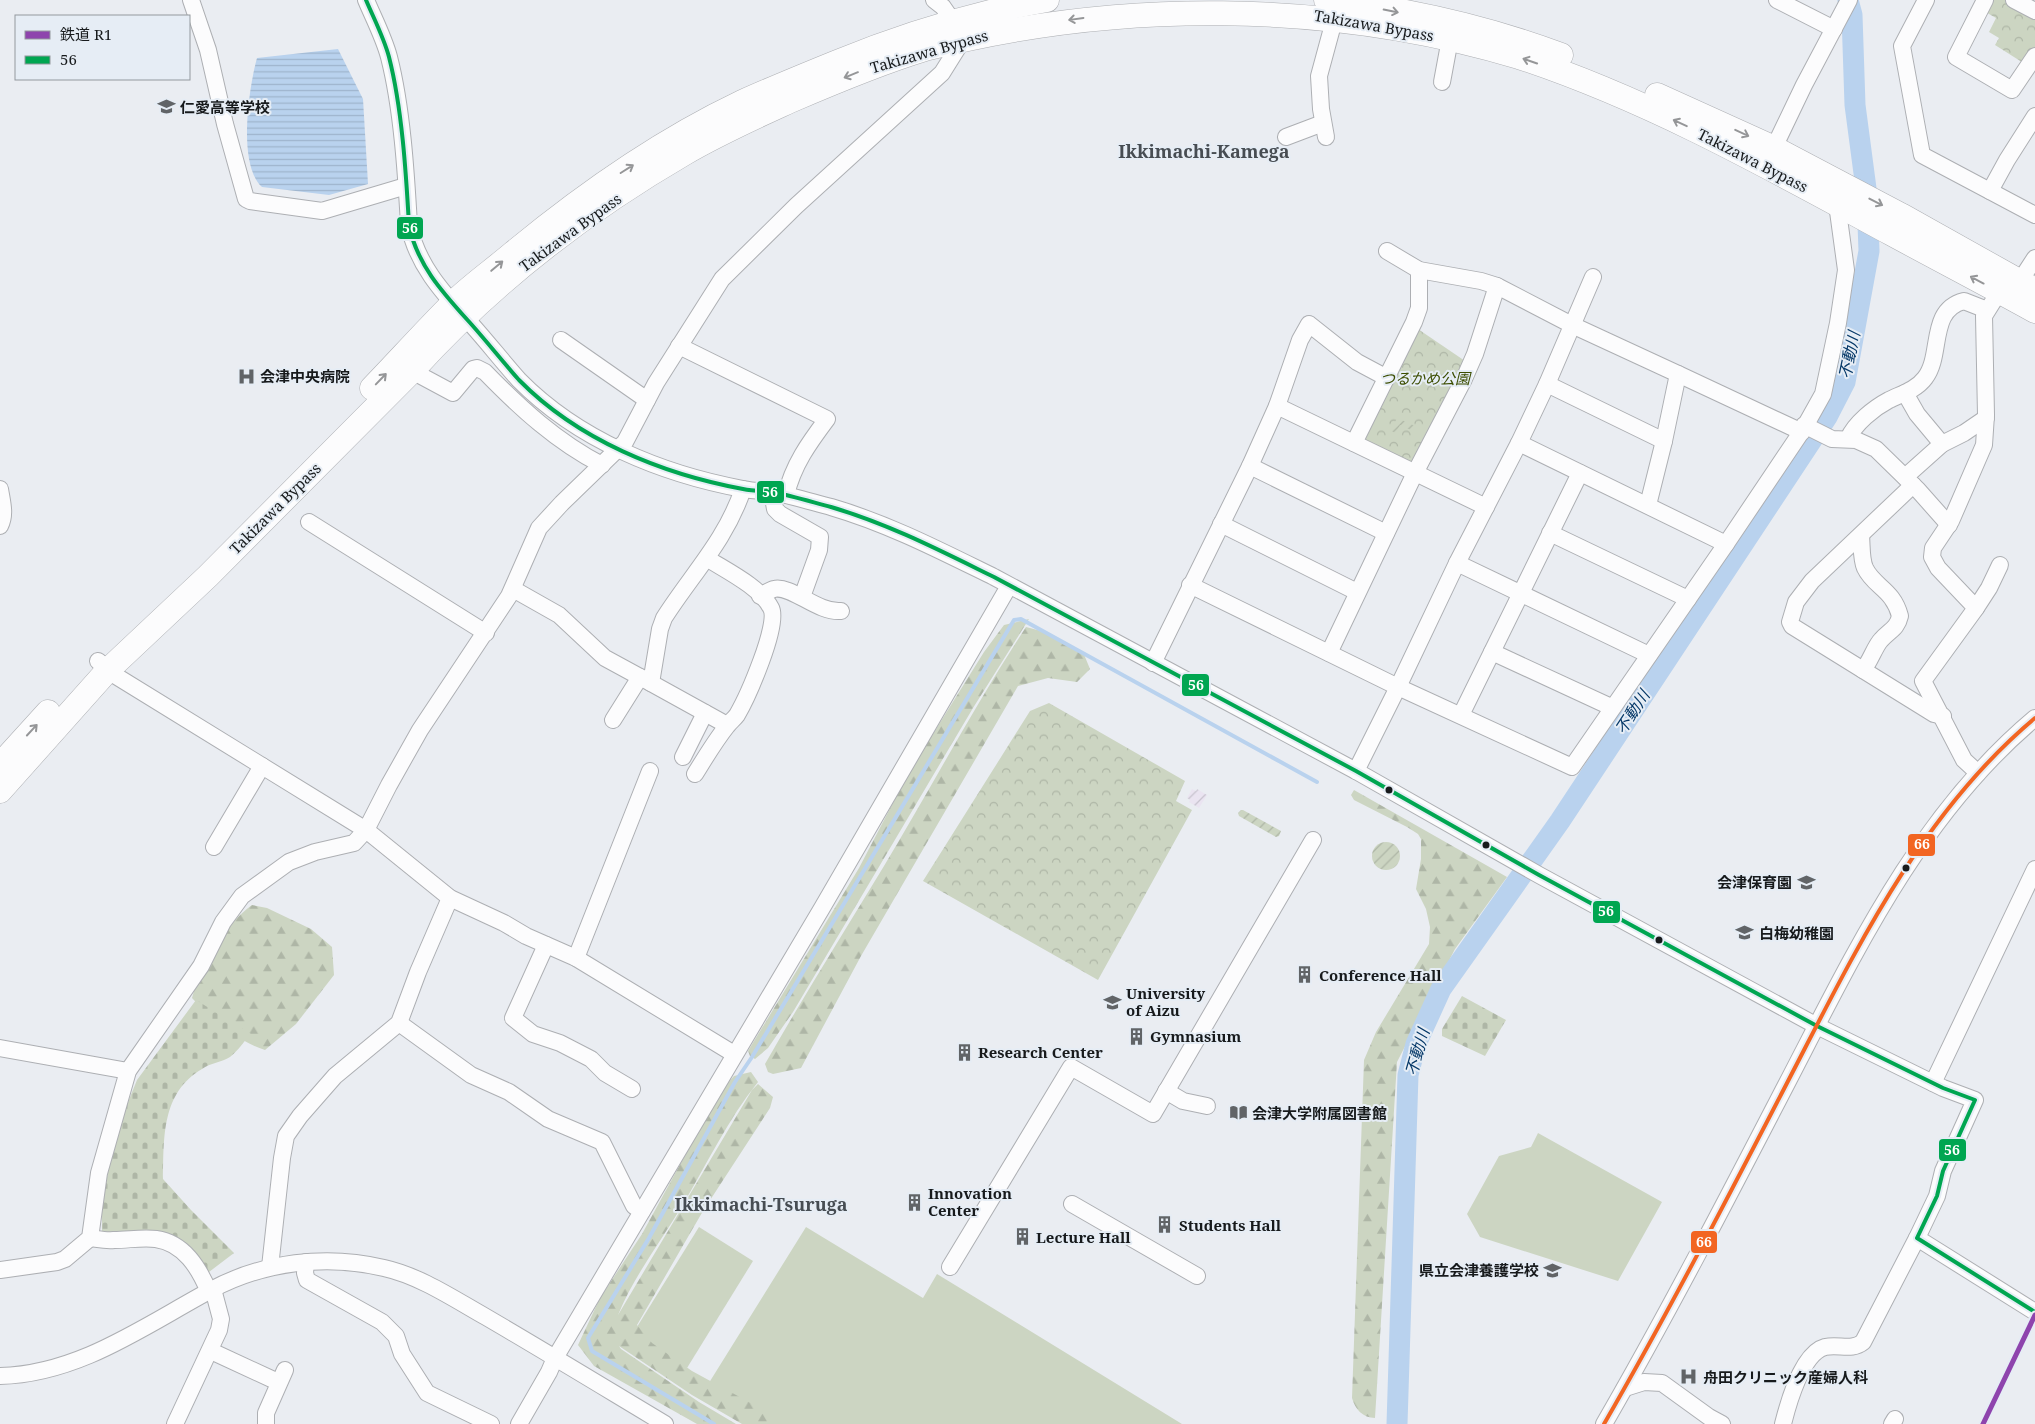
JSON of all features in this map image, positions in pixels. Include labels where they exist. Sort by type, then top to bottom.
[{"type":"highway","name":"Takizawa Bypass","points":[[957,31],[999,6],[1047,0]]},
{"type":"highway","name":"Takizawa Bypass","points":[[0,767],[9,755],[102,666],[293,469],[458,310],[576,203],[626,169],[742,102],[872,48],[957,31],[1033,25],[1140,12],[1177,10],[1312,13],[1350,3],[1443,20],[1523,41],[1600,70],[1770,157],[1845,201],[1898,225],[2010,293],[2035,311]]},
{"type":"highway","name":"Takizawa Bypass","points":[[1331,9],[1515,56],[1573,76],[1677,122],[1770,157]]},
{"type":"highway","name":"Takizawa Bypass","points":[[0,790],[102,666],[208,576],[412,371],[458,310]]},
{"type":"street","points":[[191,0],[208,50],[225,124],[246,198],[250,201],[322,211],[406,186]]},
{"type":"street","points":[[366,0],[389,56],[400,124],[412,239],[425,268],[458,310],[520,380],[578,427],[619,449],[667,469],[743,489],[779,494],[833,508],[886,526],[938,549],[1356,771],[1538,875],[1817,1026],[1933,1083],[1975,1100],[1943,1170],[1937,1196],[1863,1342],[1858,1346],[1826,1347],[1815,1352],[1799,1377],[1791,1395],[1783,1424]]},
{"type":"street","points":[[0,1270],[57,1262],[65,1259],[90,1238],[99,1173],[128,1071],[201,966],[223,922],[242,896],[289,862],[315,852],[354,843],[366,830],[420,730],[486,633],[513,589],[540,528],[562,503],[625,442],[679,346],[722,279],[796,206],[942,74],[957,31],[943,7],[934,0]]},
{"type":"street","points":[[1770,157],[1804,86],[1849,0]]},
{"type":"street","points":[[1926,0],[1902,46],[1922,155],[2035,215]]},
{"type":"street","points":[[1984,0],[1956,57],[2012,90],[2030,76],[2035,56]]},
{"type":"street","points":[[2014,0],[2035,11]]},
{"type":"street","points":[[1784,1],[1836,25]]},
{"type":"street","points":[[1286,137],[1325,130],[1321,109],[1319,76],[1331,9]]},
{"type":"street","points":[[1442,82],[1450,39]]},
{"type":"street","points":[[1990,191],[2035,116]]},
{"type":"street","points":[[1190,585],[1398,687],[1572,767],[1611,707],[1806,429],[1822,394],[1839,314],[1846,270],[1845,201]]},
{"type":"street","points":[[1387,251],[1419,270],[1481,281],[1497,286],[1572,325],[1678,374],[1806,429],[1840,439],[1865,443],[1876,449],[1909,481],[1949,525]]},
{"type":"street","points":[[1976,608],[1938,568],[1932,557],[1933,548],[1949,525],[1984,445],[1986,418],[1984,316],[2010,293],[2035,258]]},
{"type":"street","points":[[1354,443],[1387,378],[1418,308],[1419,270]]},
{"type":"street","points":[[1356,771],[1547,384],[1593,277]]},
{"type":"street","points":[[1329,652],[1415,473],[1475,354],[1497,286]]},
{"type":"street","points":[[1840,439],[1887,401],[1905,393],[1922,382],[1927,376],[1937,348],[1940,323],[1952,306],[1964,300],[2010,293]]},
{"type":"street","points":[[1153,663],[1250,466],[1277,406],[1300,340],[1310,324],[1357,362],[1387,378]]},
{"type":"street","points":[[561,340],[647,400]]},
{"type":"street","points":[[679,346],[828,419],[805,450],[779,494],[775,509],[780,514],[820,537],[819,550],[802,597]]},
{"type":"street","points":[[412,371],[453,393],[473,369],[477,368],[485,372],[508,396],[559,438],[584,456],[602,465]]},
{"type":"street","points":[[1648,505],[1678,374]]},
{"type":"street","points":[[1547,384],[1664,441]]},
{"type":"street","points":[[1905,393],[1917,414],[1942,444]]},
{"type":"street","points":[[1277,406],[1486,507]]},
{"type":"street","points":[[1943,716],[1934,714],[1792,626],[1790,622],[1796,602],[1803,592],[1861,536],[1942,444],[1964,433],[1986,418]]},
{"type":"street","points":[[1519,442],[1726,544]]},
{"type":"street","points":[[1250,466],[1386,533]]},
{"type":"street","points":[[1461,715],[1580,473]]},
{"type":"street","points":[[0,489],[3,509],[1,523]]},
{"type":"street","points":[[613,720],[645,680],[664,618],[708,559],[735,512],[743,489]]},
{"type":"street","points":[[309,522],[486,633]]},
{"type":"street","points":[[1221,524],[1357,592]]},
{"type":"street","points":[[1550,533],[1688,599]]},
{"type":"street","points":[[1861,536],[1863,565],[1867,572],[1893,598],[1900,616],[1896,628],[1881,640],[1863,670]]},
{"type":"street","points":[[695,774],[727,725],[736,717],[747,696],[772,629],[774,617],[771,608],[747,584],[708,559]]},
{"type":"street","points":[[1457,563],[1649,655]]},
{"type":"street","points":[[1978,773],[1964,760],[1943,716],[1923,681],[1976,608],[1989,588],[2000,565]]},
{"type":"street","points":[[519,1424],[555,1358],[822,908],[1009,586]]},
{"type":"street","points":[[513,589],[560,615],[605,658],[727,725]]},
{"type":"street","points":[[760,596],[775,589],[782,589],[802,597],[824,610],[841,611]]},
{"type":"street","points":[[1492,652],[1611,707]]},
{"type":"street","points":[[102,666],[366,830],[450,898],[576,958],[734,1054]]},
{"type":"street","points":[[683,757],[705,713]]},
{"type":"street","points":[[1604,1424],[1718,1216],[1883,904],[1911,859],[1959,793],[2007,743],[2035,718]]},
{"type":"street","points":[[214,847],[262,766]]},
{"type":"street","points":[[576,958],[650,771]]},
{"type":"street","points":[[950,1268],[1071,1067],[1153,1114],[1313,840]]},
{"type":"street","points":[[1933,1083],[2035,869]]},
{"type":"street","points":[[270,1267],[286,1136],[300,1116],[336,1076],[399,1023],[418,972],[450,898]]},
{"type":"street","points":[[546,945],[513,1018],[533,1034],[560,1043],[591,1059],[605,1073],[632,1090]]},
{"type":"street","points":[[399,1023],[471,1075],[509,1092],[548,1119],[602,1142],[634,1206],[642,1211]]},
{"type":"street","points":[[0,1048],[128,1071]]},
{"type":"street","points":[[1166,1092],[1183,1101],[1207,1106]]},
{"type":"street","points":[[1072,1204],[1197,1276]]},
{"type":"street","points":[[90,1238],[112,1240],[156,1239],[169,1242],[195,1264],[211,1291],[221,1319],[219,1330],[211,1351],[175,1424]]},
{"type":"street","points":[[1917,1238],[2035,1312]]},
{"type":"street","points":[[306,1262],[305,1273],[308,1280],[382,1322],[396,1336],[402,1354],[427,1393],[492,1424]]},
{"type":"street","points":[[0,1376],[43,1371],[88,1357],[134,1334],[233,1279],[270,1267],[306,1262],[350,1263],[385,1268],[397,1272],[451,1297],[665,1424]]},
{"type":"street","points":[[211,1351],[282,1376],[266,1413],[266,1424]]},
{"type":"street","points":[[1625,1388],[1644,1382],[1662,1383],[1708,1417],[1722,1424]]},
{"type":"shaded area","points":[[1192,789],[1196,791],[1197,789],[1207,795],[1199,808],[1189,802],[1190,800],[1187,798]]},
{"type":"green space","points":[[1987,0],[2008,0],[2035,15],[2035,49],[2025,64],[1995,45],[1999,38],[1989,32],[1996,18],[1982,10]]},
{"type":"green space","name":"つるかめ公園","points":[[1415,327],[1468,363],[1414,468],[1358,441]]},
{"type":"green space","points":[[1397,418],[1415,426],[1413,431],[1400,425],[1396,433],[1391,431],[1393,426],[1396,427],[1397,425],[1394,424]]},
{"type":"green space","points":[[1029,619],[973,708],[793,1012],[768,1048],[755,1059],[750,1056],[748,1051],[859,868],[908,774],[984,652],[1004,625]]},
{"type":"green space","points":[[1026,627],[1045,632],[1083,652],[1090,669],[1077,682],[1048,678],[1018,686],[861,956],[801,1068],[773,1074],[768,1072],[765,1064],[779,1039]]},
{"type":"green space","points":[[1049,703],[1185,781],[1176,801],[1192,810],[1098,980],[923,881],[1030,711]]},
{"type":"green space","points":[[1354,790],[1507,877],[1455,949],[1397,1062],[1375,1418],[1360,1412],[1352,1398],[1364,1060],[1376,1032],[1429,944],[1430,927],[1426,909],[1416,889],[1421,859],[1421,839],[1418,834],[1407,827],[1354,800],[1351,795]]},
{"type":"green space","points":[[1241,810],[1281,831],[1279,836],[1276,837],[1239,816],[1238,813]]},
{"type":"green space","points":[[1386,842],[1396,846],[1400,856],[1396,866],[1386,870],[1376,866],[1372,856],[1376,846]]},
{"type":"green space","points":[[252,905],[267,908],[311,929],[332,947],[334,975],[296,1024],[265,1050],[244,1041],[225,1028],[207,1014],[192,998],[201,973],[215,947],[233,923]]},
{"type":"green space","points":[[1462,996],[1506,1020],[1485,1056],[1442,1036],[1442,1029]]},
{"type":"green space","points":[[196,1000],[251,1034],[230,1057],[205,1067],[189,1079],[179,1091],[172,1104],[165,1133],[163,1179],[234,1253],[209,1272],[193,1252],[138,1233],[102,1232],[102,1201],[124,1112],[137,1080]]},
{"type":"green space","points":[[751,1072],[758,1082],[747,1096],[727,1126],[682,1206],[640,1273],[618,1315],[752,1090],[758,1084],[773,1097],[770,1108],[703,1211],[637,1325],[652,1343],[692,1371],[789,1424],[742,1424],[692,1395],[619,1346],[699,1402],[736,1424],[697,1424],[594,1366],[578,1345],[600,1298],[642,1234],[715,1097],[734,1076]]},
{"type":"green space","points":[[1538,1133],[1662,1202],[1618,1281],[1480,1237],[1467,1214],[1499,1156],[1531,1147]]},
{"type":"green space","points":[[699,1227],[753,1261],[687,1368],[632,1335]]},
{"type":"green space","points":[[806,1227],[923,1298],[937,1274],[1182,1424],[770,1424],[707,1386]]},
{"type":"water","points":[[338,49],[363,99],[368,184],[329,195],[262,187],[254,176],[247,144],[248,106],[257,58]]},
{"type":"waterway","name":"不動川","points":[[1397,1424],[1408,1075],[1416,1044],[1441,989],[1560,821],[1827,417],[1845,382],[1869,251],[1867,196],[1855,105],[1852,15],[1848,0]]},
{"type":"waterway","points":[[714,1424],[592,1351],[588,1338],[649,1238],[735,1082],[752,1057],[1014,620],[1021,619],[1317,782]]},
{"type":"rail line","name":"R1","points":[[1983,1424],[2035,1315]]},
{"type":"transit line","name":"56","points":[[366,0],[389,57],[403,140],[409,225],[418,254],[433,279],[452,302],[519,380],[542,401],[594,437],[652,464],[713,482],[747,490],[773,492],[831,507],[873,521],[954,557],[1356,771],[1539,875],[1817,1026],[1943,1088],[1975,1100],[1943,1171],[1937,1196],[1917,1238],[2035,1312]]},
{"type":"transit line","name":"66","points":[[1604,1424],[1697,1256],[1837,986],[1892,889],[1923,842],[1957,798],[1994,756],[2035,718]]},
{"type":"place","name":"仁愛高等学校","points":[[166,107]]},
{"type":"place","name":"会津中央病院","points":[[246,376]]},
{"type":"place","name":"会津保育園","points":[[1806,882]]},
{"type":"place","name":"白梅幼稚園","points":[[1745,933]]},
{"type":"place","name":"Conference Hall","points":[[1305,975]]},
{"type":"place","name":"University of Aizu","points":[[1112,1002]]},
{"type":"place","name":"Gymnasium","points":[[1136,1036]]},
{"type":"place","name":"Research Center","points":[[964,1052]]},
{"type":"place","name":"会津大学附属図書館","points":[[1238,1113]]},
{"type":"place","name":"Innovation Center","points":[[914,1202]]},
{"type":"place","name":"Students Hall","points":[[1165,1225]]},
{"type":"place","name":"Lecture Hall","points":[[1022,1237]]},
{"type":"place","name":"県立会津養護学校","points":[[1553,1270]]},
{"type":"place","name":"舟田クリニック産婦人科","points":[[1689,1377]]},
{"type":"district","name":"Ikkimachi-Kamega","points":[[1204,151]]},
{"type":"district","name":"Ikkimachi-Tsuruga","points":[[761,1204]]}]
